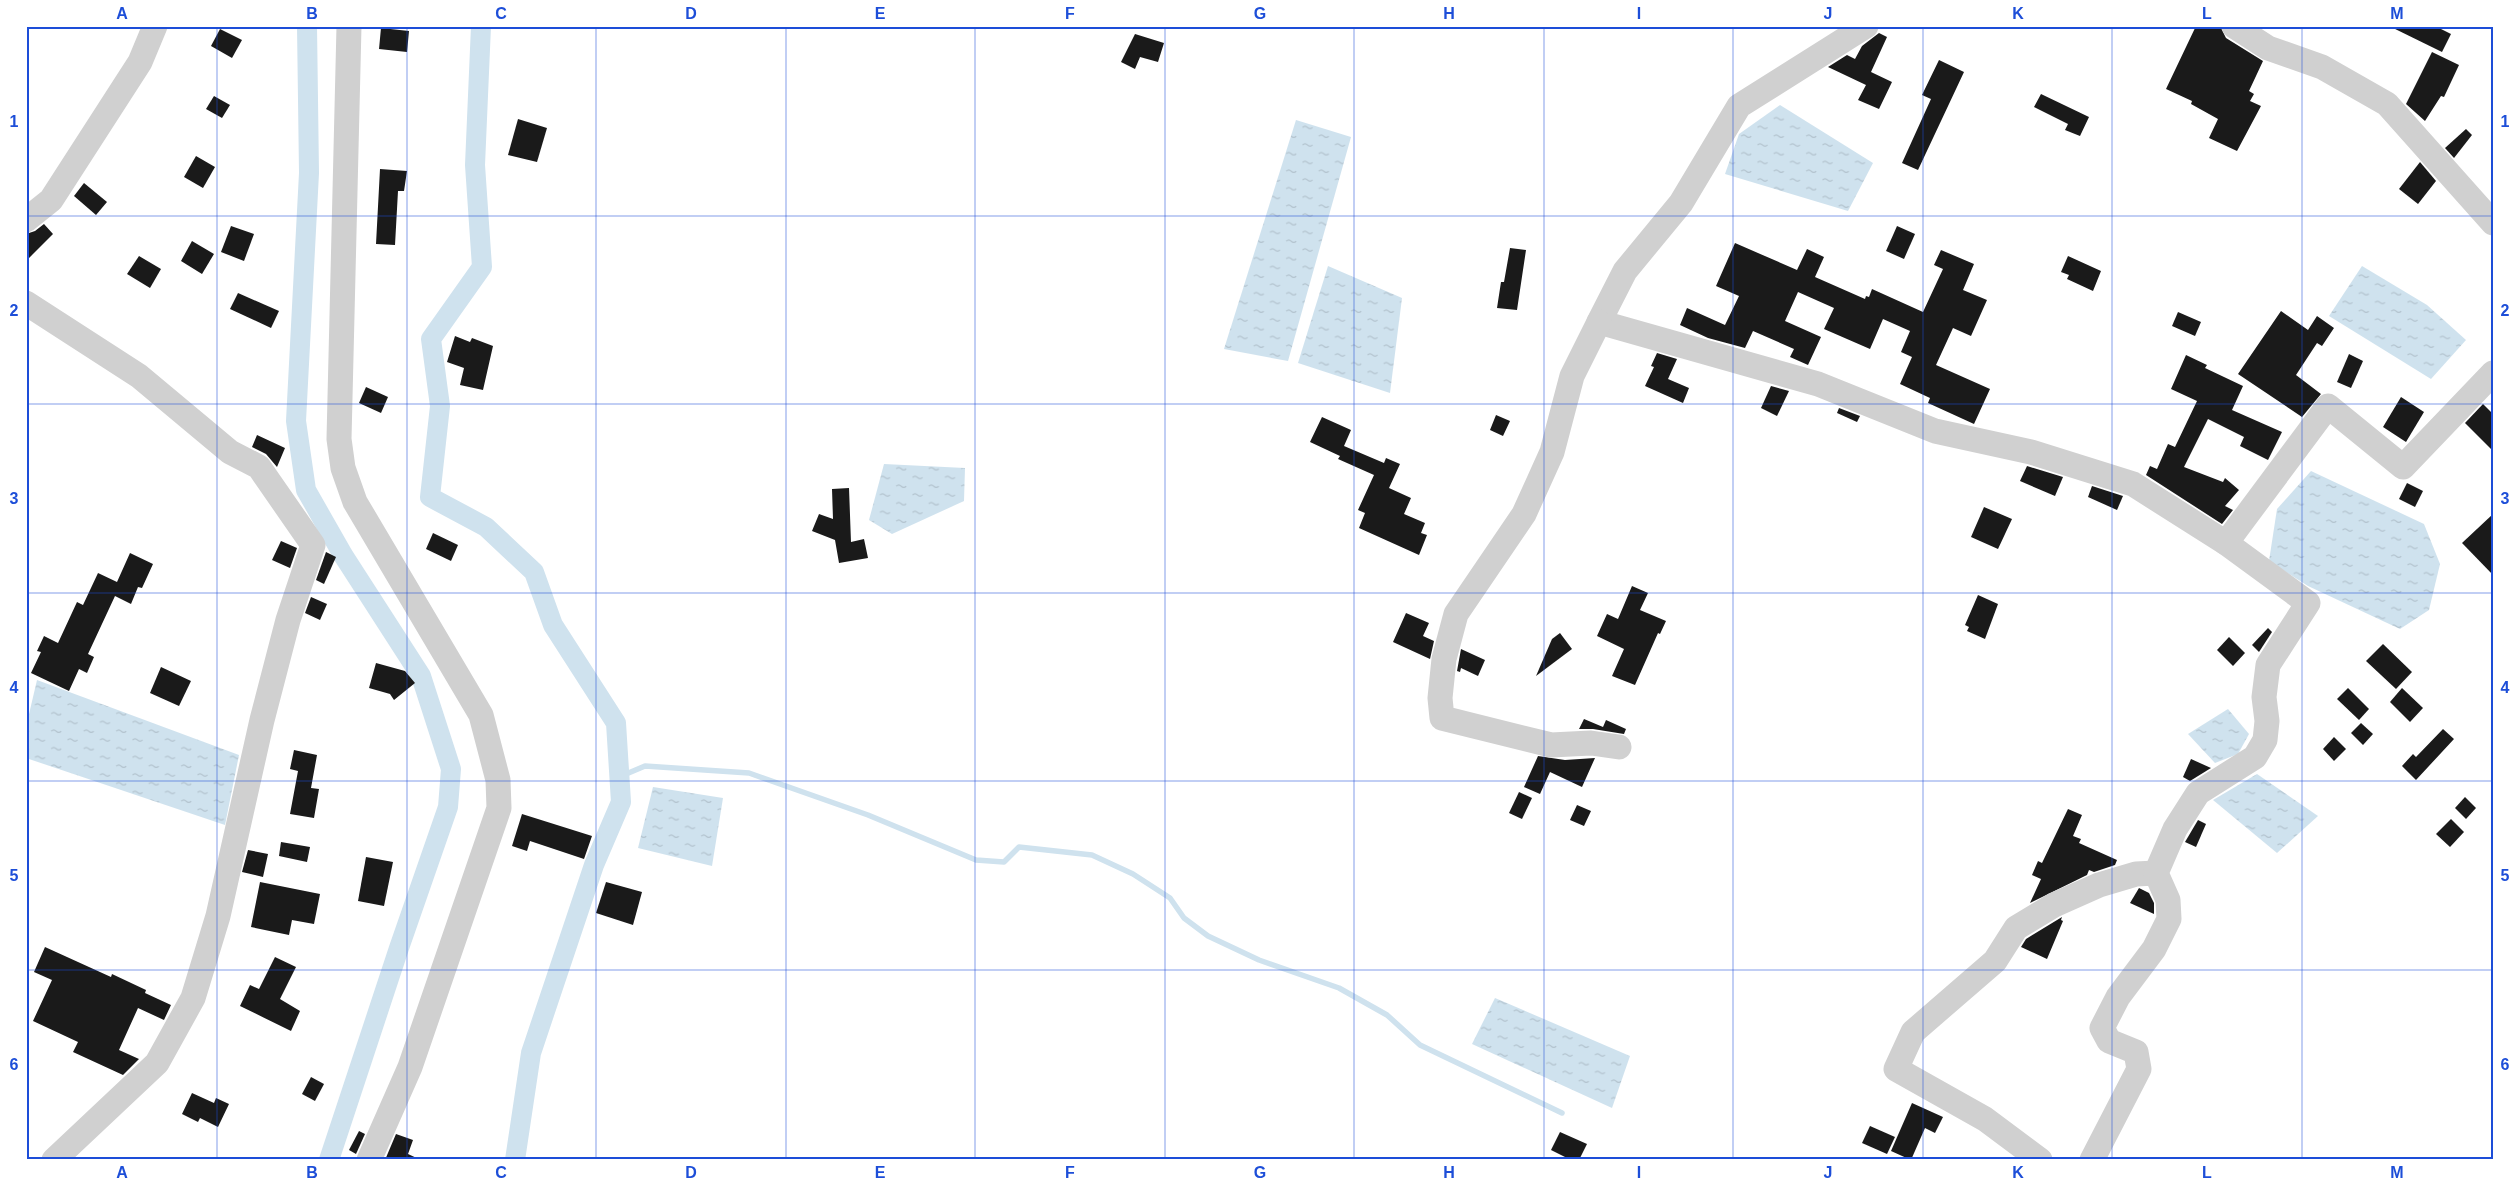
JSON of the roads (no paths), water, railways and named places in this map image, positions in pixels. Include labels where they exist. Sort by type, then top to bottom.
[{"type":"street","points":[[26,220],[51,200],[140,62],[155,26]]},
{"type":"street","points":[[349,26],[338,438],[344,468],[355,502],[480,714],[498,780],[499,808],[410,1067],[369,1160]]},
{"type":"street","points":[[1619,747],[1591,743],[1551,745],[1442,718],[1440,698],[1444,659],[1456,614],[1524,514],[1552,452],[1572,376],[1625,271],[1681,203],[1739,106],[1866,26]]},
{"type":"street","points":[[2234,26],[2268,48],[2322,67],[2388,104],[2493,223]]},
{"type":"street","points":[[26,303],[139,376],[230,452],[258,467],[313,545],[288,620],[262,720],[218,916],[193,998],[157,1063],[54,1160]]},
{"type":"street","points":[[1599,322],[1818,384],[1935,431],[2031,452],[2133,484],[2226,543],[2308,604],[2268,665],[2264,697],[2267,721],[2266,740],[2255,757],[2198,793],[2175,830],[2156,873],[2168,900],[2169,919],[2154,949],[2118,997],[2102,1028],[2109,1041],[2136,1052],[2139,1069],[2092,1160]]},
{"type":"street","points":[[2226,543],[2328,406],[2403,467],[2493,372]]},
{"type":"street","points":[[2040,1160],[1985,1119],[1896,1069],[1913,1032],[1995,961],[2016,928],[2054,904],[2099,885],[2136,874],[2156,873]]},
{"type":"water","points":[[1780,105],[1873,163],[1848,211],[1725,174],[1739,134]]},
{"type":"water","points":[[1296,120],[1351,137],[1288,361],[1224,349]]},
{"type":"water","points":[[1328,266],[1402,298],[1390,393],[1298,363]]},
{"type":"water","points":[[2362,266],[2427,305],[2466,340],[2431,379],[2329,316]]},
{"type":"water","points":[[884,464],[965,468],[964,501],[892,534],[869,520]]},
{"type":"water","points":[[2311,471],[2424,524],[2440,564],[2429,610],[2400,629],[2308,586],[2269,561],[2277,509]]},
{"type":"water","points":[[37,680],[239,755],[225,825],[26,758],[26,727]]},
{"type":"water","points":[[2228,709],[2249,734],[2238,754],[2215,763],[2188,734]]},
{"type":"water","points":[[2257,774],[2318,816],[2277,853],[2213,800]]},
{"type":"water","points":[[653,787],[723,798],[712,866],[638,848]]},
{"type":"water","points":[[1495,998],[1630,1056],[1612,1108],[1472,1044]]},
{"type":"waterway","points":[[307,26],[309,173],[296,421],[306,490],[343,555],[421,676],[451,769],[448,807],[329,1160]]},
{"type":"waterway","points":[[481,26],[475,165],[482,267],[431,339],[440,406],[430,497],[486,527],[534,572],[553,625],[616,723],[621,802],[594,865],[531,1053],[515,1160]]},
{"type":"waterway","points":[[619,777],[645,766],[749,773],[868,815],[976,860],[1004,862],[1019,847],[1092,855],[1133,874],[1170,898],[1184,918],[1208,936],[1259,960],[1339,988],[1387,1015],[1420,1045],[1562,1113]]}]
